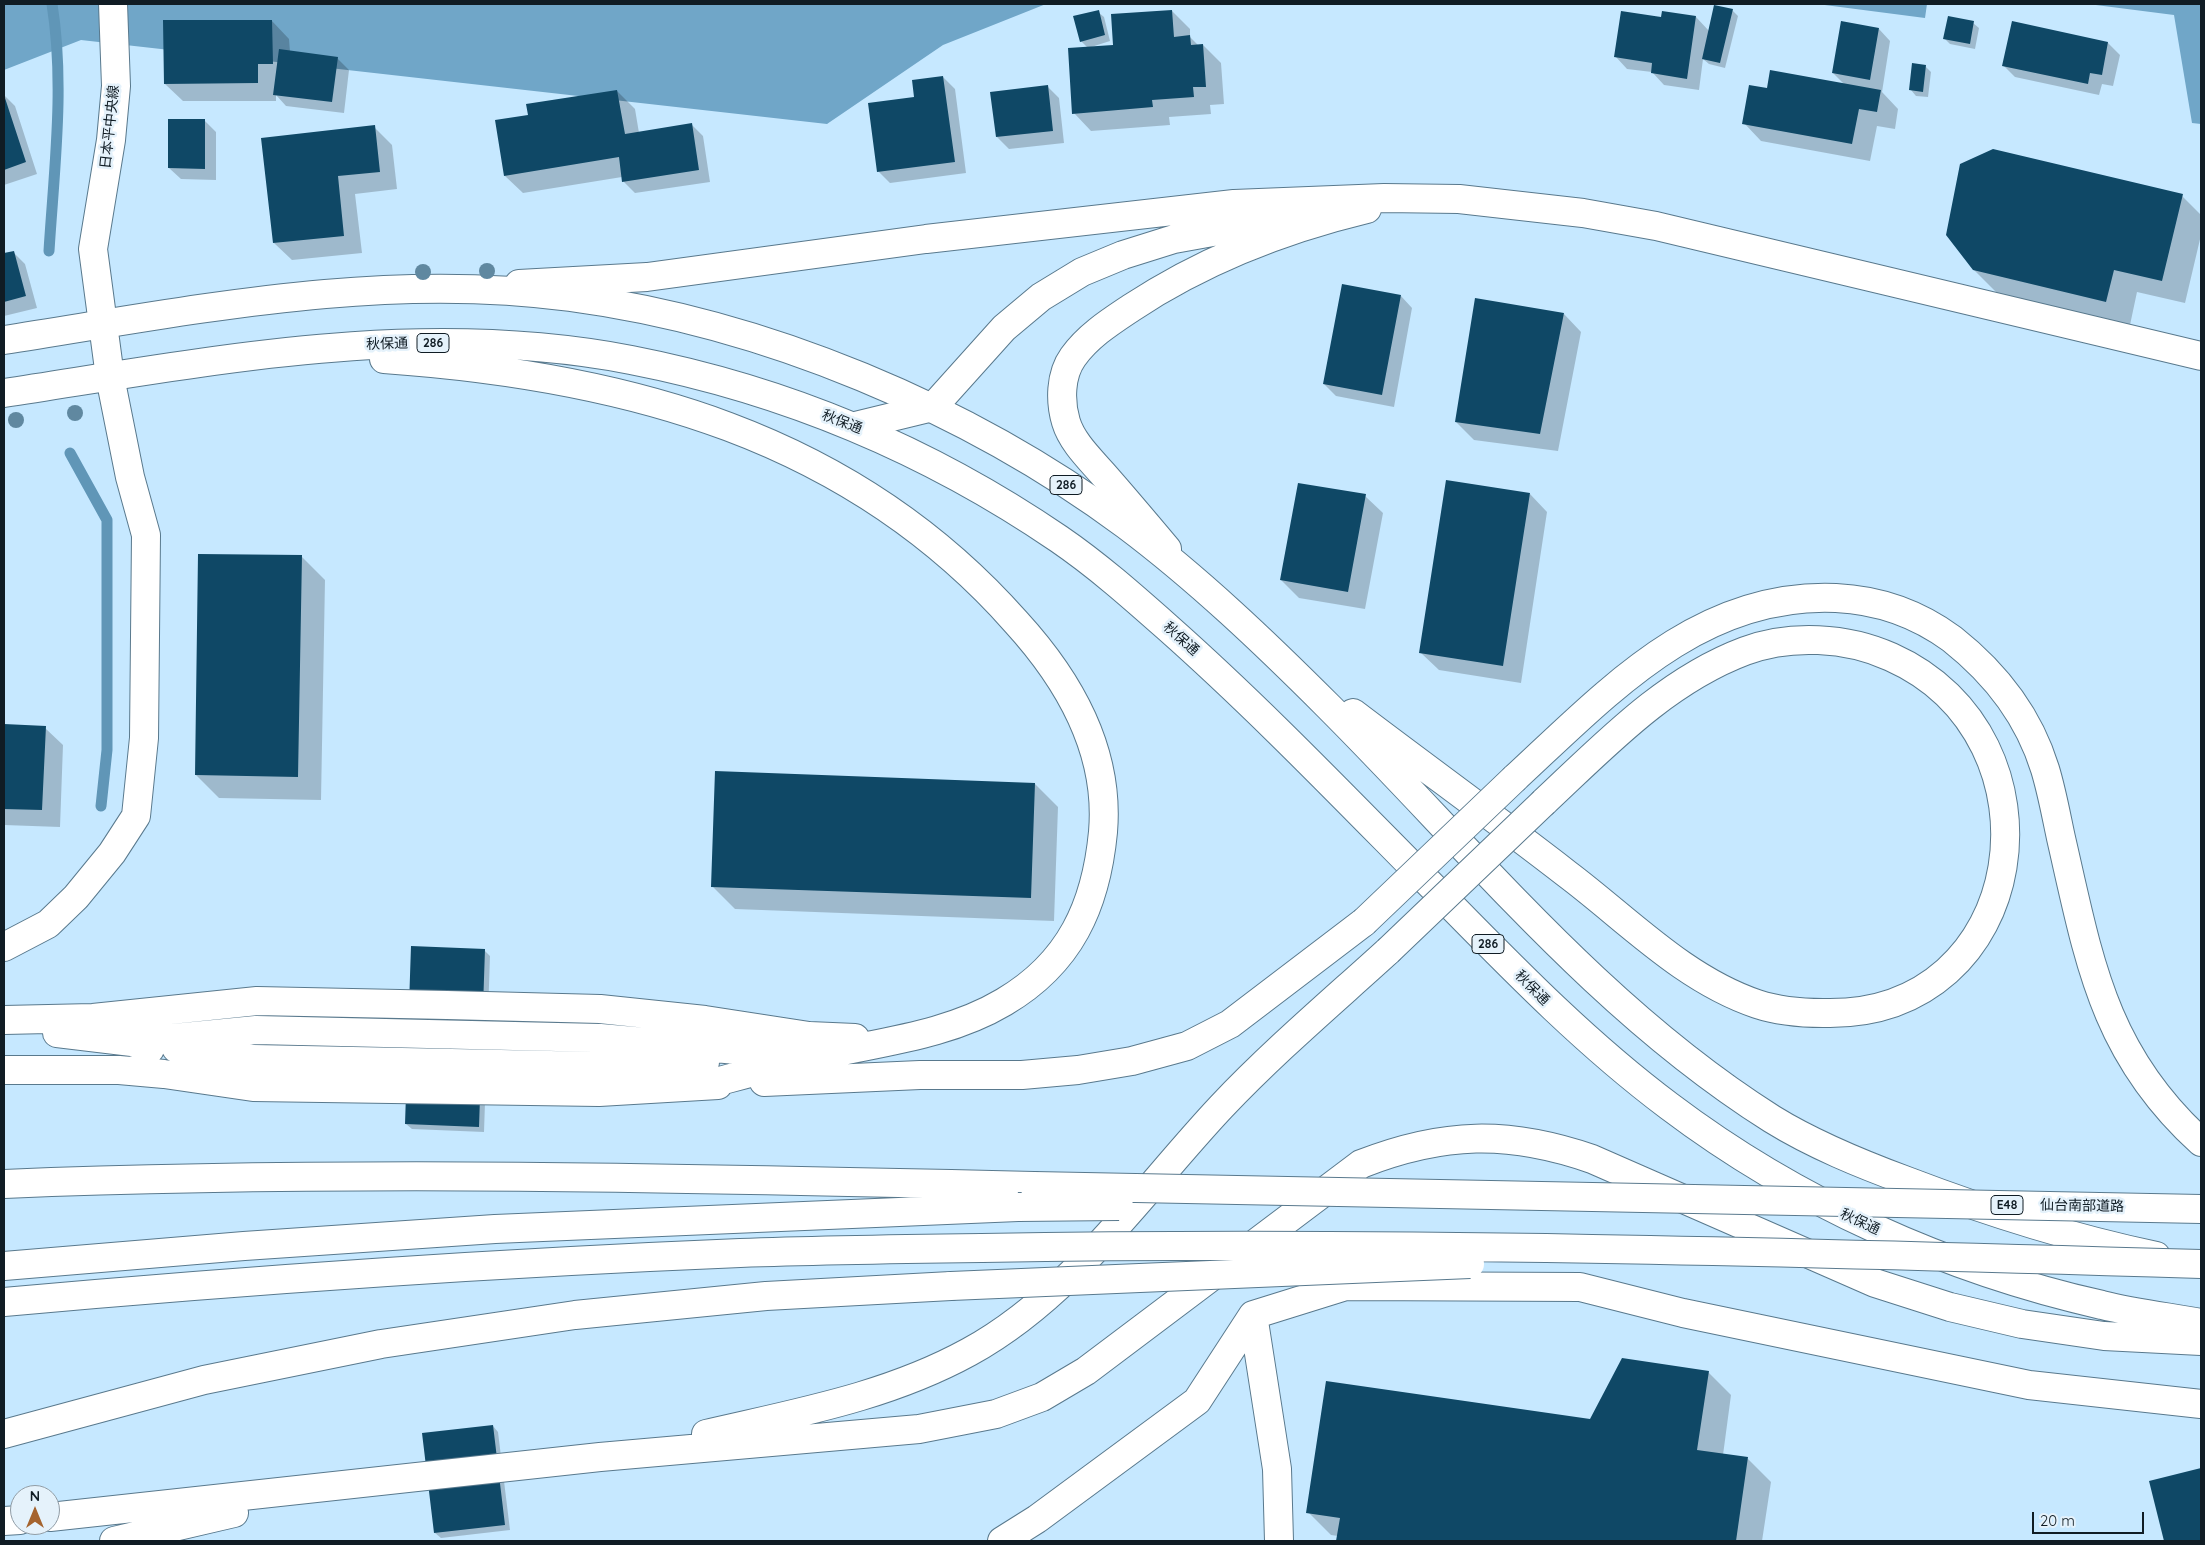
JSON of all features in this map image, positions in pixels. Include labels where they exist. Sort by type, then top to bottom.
[{"type":"main road","name":"日本平中央線","points":[[4,948],[48,924],[76,897],[112,854],[136,816],[144,738],[146,535],[130,477],[110,377],[93,249],[111,140],[116,86],[112,4]]},
{"type":"main road","points":[[405,290],[647,277],[926,240],[1234,204],[1384,198],[1460,199],[1583,212],[1656,226],[2201,356]]},
{"type":"main road","points":[[855,426],[933,407],[1004,328],[1041,296],[1082,272],[1123,254],[1174,240],[1259,222],[1383,205],[1460,199]]},
{"type":"main road","points":[[1191,576],[1079,446],[1066,424],[1062,400],[1064,377],[1072,358],[1090,338],[1115,318],[1159,290],[1215,261],[1306,226],[1383,205]]},
{"type":"main road","name":"286","points":[[4,340],[264,299],[337,292],[490,290],[570,296],[649,311],[800,353],[867,378],[933,407],[1064,483],[1124,523],[1191,576],[1328,707],[1515,903],[1638,1021],[1705,1073],[1777,1122],[1860,1163],[1946,1196],[2037,1225],[2127,1250],[2201,1265]]},
{"type":"main road","name":"秋保通","points":[[4,393],[253,355],[332,346],[407,342],[481,344],[627,359],[703,376],[855,426],[932,461],[998,500],[1063,542],[1126,591],[1264,716],[1539,996],[1606,1058],[1674,1111],[1747,1159],[1829,1207],[1908,1244],[2011,1281],[2103,1306],[2201,1323]]},
{"type":"main road","points":[[253,355],[334,355],[478,367],[550,378],[623,393],[695,414],[760,439],[820,468],[881,503],[937,543],[988,589],[1035,642],[1066,686],[1087,728],[1100,768],[1105,810],[1095,887],[1080,924],[1059,956],[1031,982],[1004,1002],[934,1031],[813,1057],[701,1086]]},
{"type":"main road","points":[[6,1070],[118,1070],[253,1086],[599,1092],[920,1075],[1022,1075],[1078,1070],[1132,1061],[1187,1046],[1230,1024],[1364,922],[1515,778],[1641,665],[1684,636],[1727,615],[1771,602],[1816,597],[1860,599],[1900,610],[1938,628],[1971,654],[1996,681],[2026,724],[2045,769],[2091,968],[2108,1013],[2128,1053],[2156,1095],[2201,1142]]},
{"type":"main road","points":[[600,1457],[820,1408],[877,1392],[925,1375],[971,1351],[1014,1322],[1076,1270],[1229,1099],[1267,1060],[1388,951],[1544,802],[1623,728],[1666,694],[1707,669],[1748,650],[1792,641],[1838,641],[1875,650],[1914,667],[1947,693],[1974,724],[1992,760],[2002,796],[2006,834],[2002,874],[1991,909],[1972,944],[1950,970],[1920,993],[1887,1007],[1842,1014],[1797,1013],[1757,1004],[1721,988],[1674,960],[1570,875],[1273,654]]},
{"type":"main road","points":[[4,1020],[93,1018],[257,1001],[600,1009],[705,1020],[808,1036],[896,1040]]},
{"type":"main road","points":[[6,1070],[132,1042],[257,1001]]},
{"type":"main road","points":[[705,1020],[813,1057]]},
{"type":"main road","points":[[4,1027],[132,1042],[256,1030],[600,1038],[813,1057],[920,1075]]},
{"type":"main road","points":[[132,1042],[253,1086]]},
{"type":"main road","points":[[60,1516],[345,1487],[600,1457],[919,1429],[996,1414],[1042,1397],[1086,1371],[1361,1164],[1394,1151],[1432,1142],[1472,1138],[1512,1138],[1554,1145],[1592,1159],[1875,1283],[1950,1307],[2022,1324],[2104,1336],[2201,1341]]},
{"type":"main road","points":[[4,1184],[255,1176],[604,1177],[1026,1196]]},
{"type":"main road","points":[[4,1266],[244,1246],[1026,1196]]},
{"type":"main road","name":"仙台南部道路","points":[[1026,1196],[1813,1200],[2201,1209]]},
{"type":"main road","points":[[4,1302],[247,1282],[504,1264],[741,1253],[1181,1244],[1394,1245],[1822,1253],[2201,1265]]},
{"type":"main road","points":[[4,1434],[204,1380],[381,1344],[575,1315],[766,1296],[951,1286],[1591,1259],[1822,1253]]},
{"type":"main road","points":[[1002,1541],[1037,1520],[1197,1401],[1253,1315],[1346,1286],[1580,1287],[1683,1313],[2029,1385],[2201,1404]]},
{"type":"main road","points":[[1253,1315],[1277,1469],[1279,1541]]},
{"type":"main road","points":[[114,1541],[345,1487]]},
{"type":"shaded area","points":[[4,4],[1046,4],[943,45],[827,124],[81,40],[4,70]]},
{"type":"shaded area","points":[[1817,4],[1927,4],[1925,18]]},
{"type":"shaded area","points":[[2088,4],[2201,4],[2201,124],[2192,123],[2174,15]]},
{"type":"building","points":[[1714,5],[1733,9],[1720,63],[1702,59]]},
{"type":"building","points":[[1099,10],[1105,35],[1080,42],[1073,16]]},
{"type":"building","points":[[1172,10],[1174,37],[1190,35],[1191,45],[1203,44],[1206,87],[1193,87],[1194,97],[1152,100],[1153,107],[1072,114],[1068,48],[1113,45],[1111,14]]},
{"type":"building","points":[[1621,11],[1661,17],[1662,11],[1696,16],[1687,79],[1651,73],[1652,63],[1614,57]]},
{"type":"building","points":[[1948,16],[1974,21],[1970,44],[1943,39]]},
{"type":"building","points":[[163,20],[272,20],[273,64],[258,64],[258,83],[164,84]]},
{"type":"building","points":[[1841,21],[1879,28],[1870,80],[1832,73]]},
{"type":"building","points":[[2012,21],[2108,42],[2102,75],[2090,73],[2088,84],[2002,66]]},
{"type":"building","points":[[279,49],[338,57],[332,102],[273,95]]},
{"type":"building","points":[[1912,63],[1926,65],[1923,92],[1909,90]]},
{"type":"building","points":[[1770,70],[1881,90],[1877,112],[1859,109],[1852,144],[1742,124],[1749,85],[1767,88]]},
{"type":"building","points":[[943,76],[955,162],[877,172],[868,103],[914,97],[912,80]]},
{"type":"building","points":[[1048,85],[1053,131],[996,137],[990,92]]},
{"type":"building","points":[[617,90],[625,134],[692,123],[699,170],[622,182],[619,157],[504,176],[495,120],[528,115],[526,104]]},
{"type":"building","points":[[4,95],[26,162],[4,170]]},
{"type":"building","points":[[168,119],[205,119],[205,169],[168,168]]},
{"type":"building","points":[[375,125],[380,172],[338,176],[344,236],[273,243],[261,138]]},
{"type":"building","points":[[1993,149],[2183,194],[2162,281],[2114,270],[2106,302],[1973,270],[1946,235],[1960,164]]},
{"type":"building","points":[[14,251],[26,296],[4,302],[4,253]]},
{"type":"building","points":[[1342,284],[1401,295],[1382,395],[1323,384]]},
{"type":"building","points":[[1475,298],[1564,313],[1540,434],[1455,422]]},
{"type":"building","points":[[1446,480],[1530,493],[1503,666],[1419,653]]},
{"type":"building","points":[[1298,483],[1366,494],[1348,592],[1280,580]]},
{"type":"building","points":[[198,554],[302,555],[298,777],[195,775]]},
{"type":"building","points":[[4,724],[46,726],[42,810],[4,809]]},
{"type":"building","points":[[715,771],[1035,783],[1031,898],[711,887]]},
{"type":"building","points":[[411,946],[485,949],[479,1127],[405,1124]]},
{"type":"building","points":[[1622,1358],[1709,1371],[1697,1450],[1748,1457],[1736,1541],[1336,1541],[1340,1518],[1306,1513],[1326,1381],[1590,1419]]},
{"type":"building","points":[[493,1425],[505,1525],[434,1533],[422,1433]]},
{"type":"building","points":[[2201,1468],[2201,1541],[2164,1541],[2149,1481]]},
{"type":"waterway","points":[[49,251],[56,159],[58,96],[58,65],[52,4]]},
{"type":"waterway","points":[[70,453],[107,520],[107,750],[101,806]]}]
